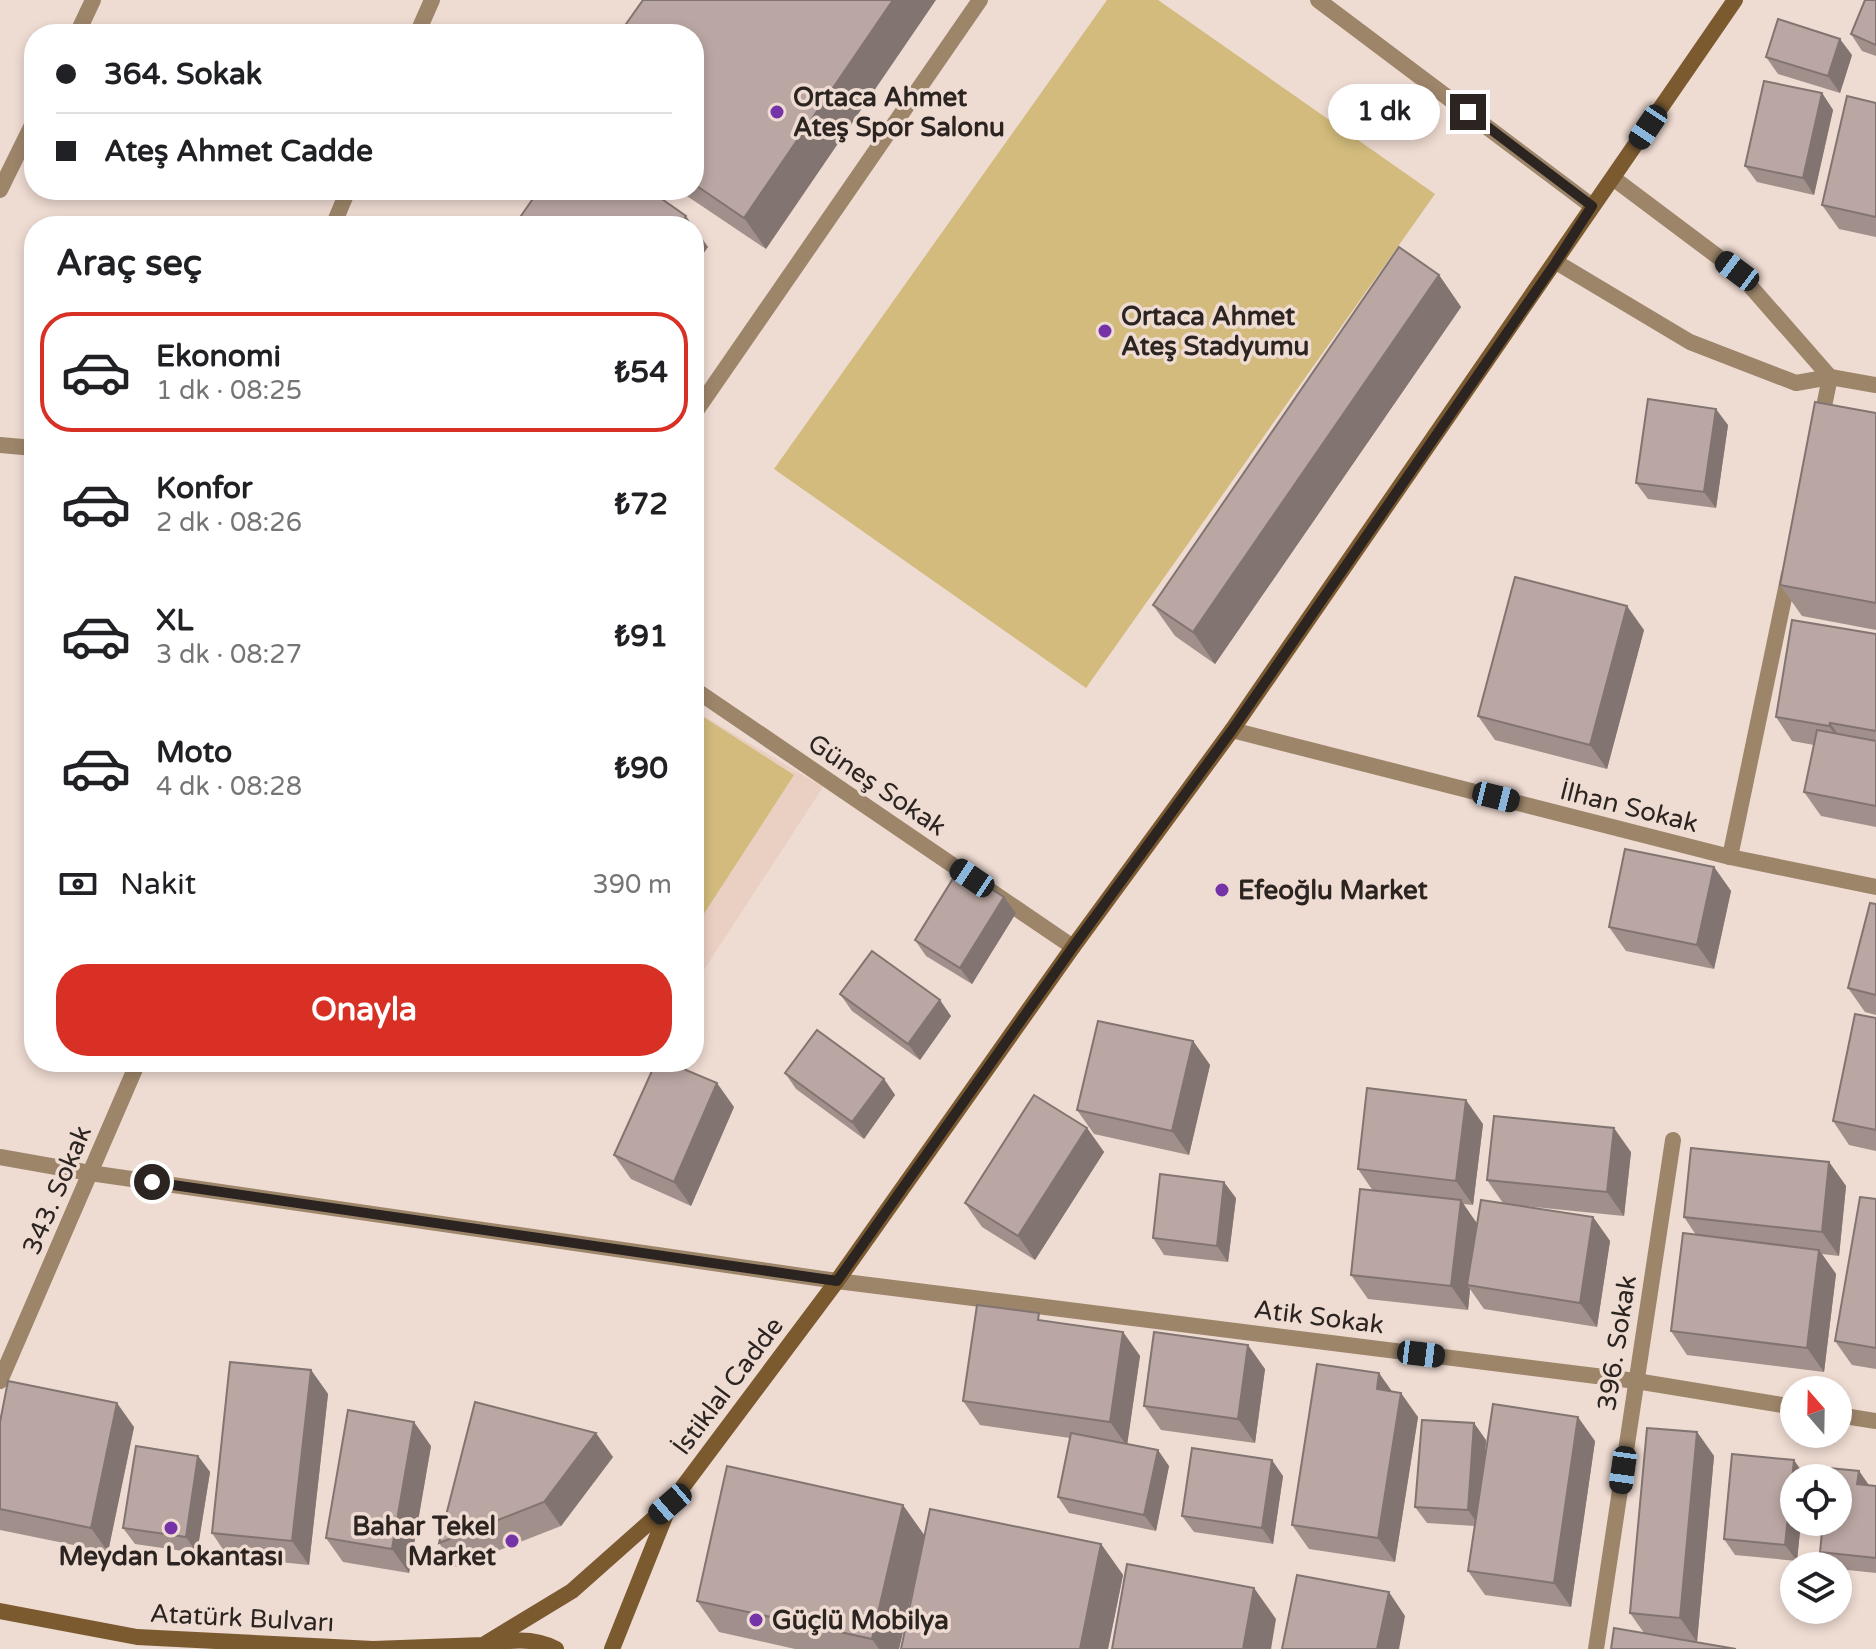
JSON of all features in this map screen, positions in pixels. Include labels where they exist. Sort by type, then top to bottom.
[{"type":"street","points":[[82,24],[93,0]]},
{"type":"street","points":[[421,24],[432,0]]},
{"type":"street","points":[[704,400],[980,0]]},
{"type":"street","points":[[1318,0],[1592,206]]},
{"type":"street","name":"İstiklal Cadde","points":[[670,1504],[837,1281],[1073,947],[1232,730],[1735,0]]},
{"type":"street","points":[[0,190],[24,141]]},
{"type":"street","points":[[1613,178],[1737,271],[1830,377]]},
{"type":"street","points":[[1556,262],[1690,342],[1796,383],[1830,377],[1876,385]]},
{"type":"street","points":[[1818,439],[1830,377]]},
{"type":"street","points":[[0,445],[24,447]]},
{"type":"street","points":[[1730,857],[1792,563]]},
{"type":"street","name":"Güneş Sokak","points":[[704,696],[1073,947]]},
{"type":"street","name":"İlhan Sokak","points":[[1232,730],[1730,857],[1876,887]]},
{"type":"street","name":"343. Sokak","points":[[0,1381],[134,1072]]},
{"type":"street","name":"396. Sokak","points":[[1596,1649],[1673,1140]]},
{"type":"street","name":"Atik Sokak","points":[[0,1157],[90,1173],[837,1281],[1636,1381],[1780,1405]]},
{"type":"street","points":[[1852,1417],[1876,1421]]},
{"type":"street","points":[[480,1647],[572,1591],[670,1504]]},
{"type":"street","points":[[612,1649],[670,1504]]},
{"type":"street","name":"Atatürk Bulvarı","points":[[0,1611],[137,1637],[373,1649],[480,1647],[515,1639],[548,1644],[556,1649]]},
{"type":"shaded area","name":"Ortaca Ahmet Ateş Stadyumu","points":[[1107,0],[1158,0],[1435,194],[1086,688],[774,469]]},
{"type":"shaded area","points":[[704,716],[823,787],[704,970]]},
{"type":"shaded area","points":[[704,717],[794,775],[704,914]]},
{"type":"building","name":"Ortaca Ahmet Ateş Spor Salonu","points":[[643,0],[893,0],[744,218],[704,191],[704,24],[626,24]]},
{"type":"building","points":[[1865,0],[1876,0],[1876,45],[1851,34]]},
{"type":"building","points":[[1778,19],[1840,39],[1828,76],[1766,57]]},
{"type":"building","points":[[1764,81],[1822,93],[1803,178],[1745,166]]},
{"type":"building","points":[[1847,96],[1876,103],[1876,217],[1822,205]]},
{"type":"building","points":[[532,200],[663,200],[686,216],[521,216]]},
{"type":"building","points":[[1399,247],[1439,275],[1193,632],[1153,605]]},
{"type":"building","points":[[1648,399],[1716,409],[1704,492],[1636,483]]},
{"type":"building","points":[[1815,402],[1876,413],[1876,603],[1780,585]]},
{"type":"building","points":[[1515,577],[1627,606],[1590,745],[1478,716]]},
{"type":"building","points":[[1792,620],[1876,634],[1876,731],[1776,717]]},
{"type":"building","points":[[1817,730],[1876,741],[1876,806],[1804,792]]},
{"type":"building","points":[[1625,849],[1714,867],[1697,945],[1609,927]]},
{"type":"building","points":[[959,869],[1004,897],[960,968],[915,940]]},
{"type":"building","points":[[1870,903],[1876,904],[1876,995],[1848,988]]},
{"type":"building","points":[[872,951],[940,1000],[908,1044],[840,994]]},
{"type":"building","points":[[1855,1014],[1876,1018],[1876,1130],[1833,1121]]},
{"type":"building","points":[[1098,1021],[1193,1041],[1172,1131],[1077,1110]]},
{"type":"building","points":[[817,1030],[884,1079],[852,1122],[785,1073]]},
{"type":"building","points":[[651,1072],[691,1072],[717,1083],[674,1182],[614,1155]]},
{"type":"building","points":[[1367,1088],[1466,1100],[1456,1181],[1358,1169]]},
{"type":"building","points":[[1034,1095],[1087,1128],[1018,1236],[965,1203]]},
{"type":"building","points":[[1494,1116],[1614,1128],[1607,1192],[1487,1180]]},
{"type":"building","points":[[1691,1148],[1829,1162],[1822,1232],[1684,1217]]},
{"type":"building","points":[[1160,1174],[1224,1182],[1217,1246],[1153,1238]]},
{"type":"building","points":[[1360,1189],[1461,1200],[1451,1286],[1351,1275]]},
{"type":"building","points":[[1860,1197],[1876,1199],[1876,1348],[1835,1341]]},
{"type":"building","points":[[1481,1200],[1593,1217],[1580,1303],[1467,1285]]},
{"type":"building","points":[[1683,1233],[1819,1250],[1807,1348],[1671,1331]]},
{"type":"building","points":[[977,1305],[1039,1313],[1038,1320],[1123,1332],[1110,1422],[963,1401]]},
{"type":"building","points":[[1154,1332],[1248,1345],[1238,1419],[1144,1406]]},
{"type":"building","points":[[230,1362],[311,1370],[292,1541],[212,1533]]},
{"type":"building","points":[[1317,1364],[1379,1373],[1377,1389],[1401,1393],[1378,1538],[1292,1525]]},
{"type":"building","points":[[8,1381],[117,1403],[91,1528],[0,1509],[0,1422]]},
{"type":"building","points":[[475,1402],[596,1433],[544,1502],[439,1543]]},
{"type":"building","points":[[1493,1404],[1578,1417],[1554,1583],[1468,1571]]},
{"type":"building","points":[[348,1410],[414,1422],[392,1549],[326,1538]]},
{"type":"building","points":[[1422,1420],[1474,1423],[1468,1510],[1415,1507]]},
{"type":"building","points":[[1647,1428],[1697,1432],[1680,1618],[1630,1613]]},
{"type":"building","points":[[1071,1433],[1158,1450],[1144,1515],[1058,1497]]},
{"type":"building","points":[[136,1446],[198,1456],[186,1537],[123,1528]]},
{"type":"building","points":[[1192,1448],[1272,1460],[1262,1528],[1182,1516]]},
{"type":"building","points":[[1732,1454],[1794,1460],[1794,1464],[1780,1464],[1780,1536],[1786,1536],[1785,1545],[1724,1539]]},
{"type":"building","points":[[727,1466],[903,1505],[872,1639],[697,1601]]},
{"type":"building","points":[[1852,1470],[1859,1471],[1857,1484],[1876,1486],[1876,1558],[1852,1555],[1852,1552],[1820,1552],[1822,1536],[1852,1536]]},
{"type":"building","points":[[930,1509],[1101,1544],[1080,1649],[901,1649]]},
{"type":"building","points":[[1127,1564],[1254,1588],[1243,1649],[1112,1649]]},
{"type":"building","points":[[1297,1575],[1389,1592],[1377,1649],[1282,1649]]},
{"type":"building","points":[[1614,1628],[1736,1649],[1611,1649]]},
{"type":"place","name":"Ortaca Ahmet Ateş Spor Salonu","points":[[777,112]]},
{"type":"place","name":"Ortaca Ahmet Ateş Stadyumu","points":[[1105,331]]},
{"type":"place","name":"Efeoğlu Market","points":[[1222,890]]},
{"type":"place","name":"Meydan Lokantası","points":[[171,1528]]},
{"type":"place","name":"Bahar Tekel Market","points":[[512,1541]]},
{"type":"place","name":"Güçlü Mobilya","points":[[756,1620]]},
{"type":"route","points":[[152,1182],[837,1281],[1073,947],[1232,730],[1592,206],[1468,112]]}]
